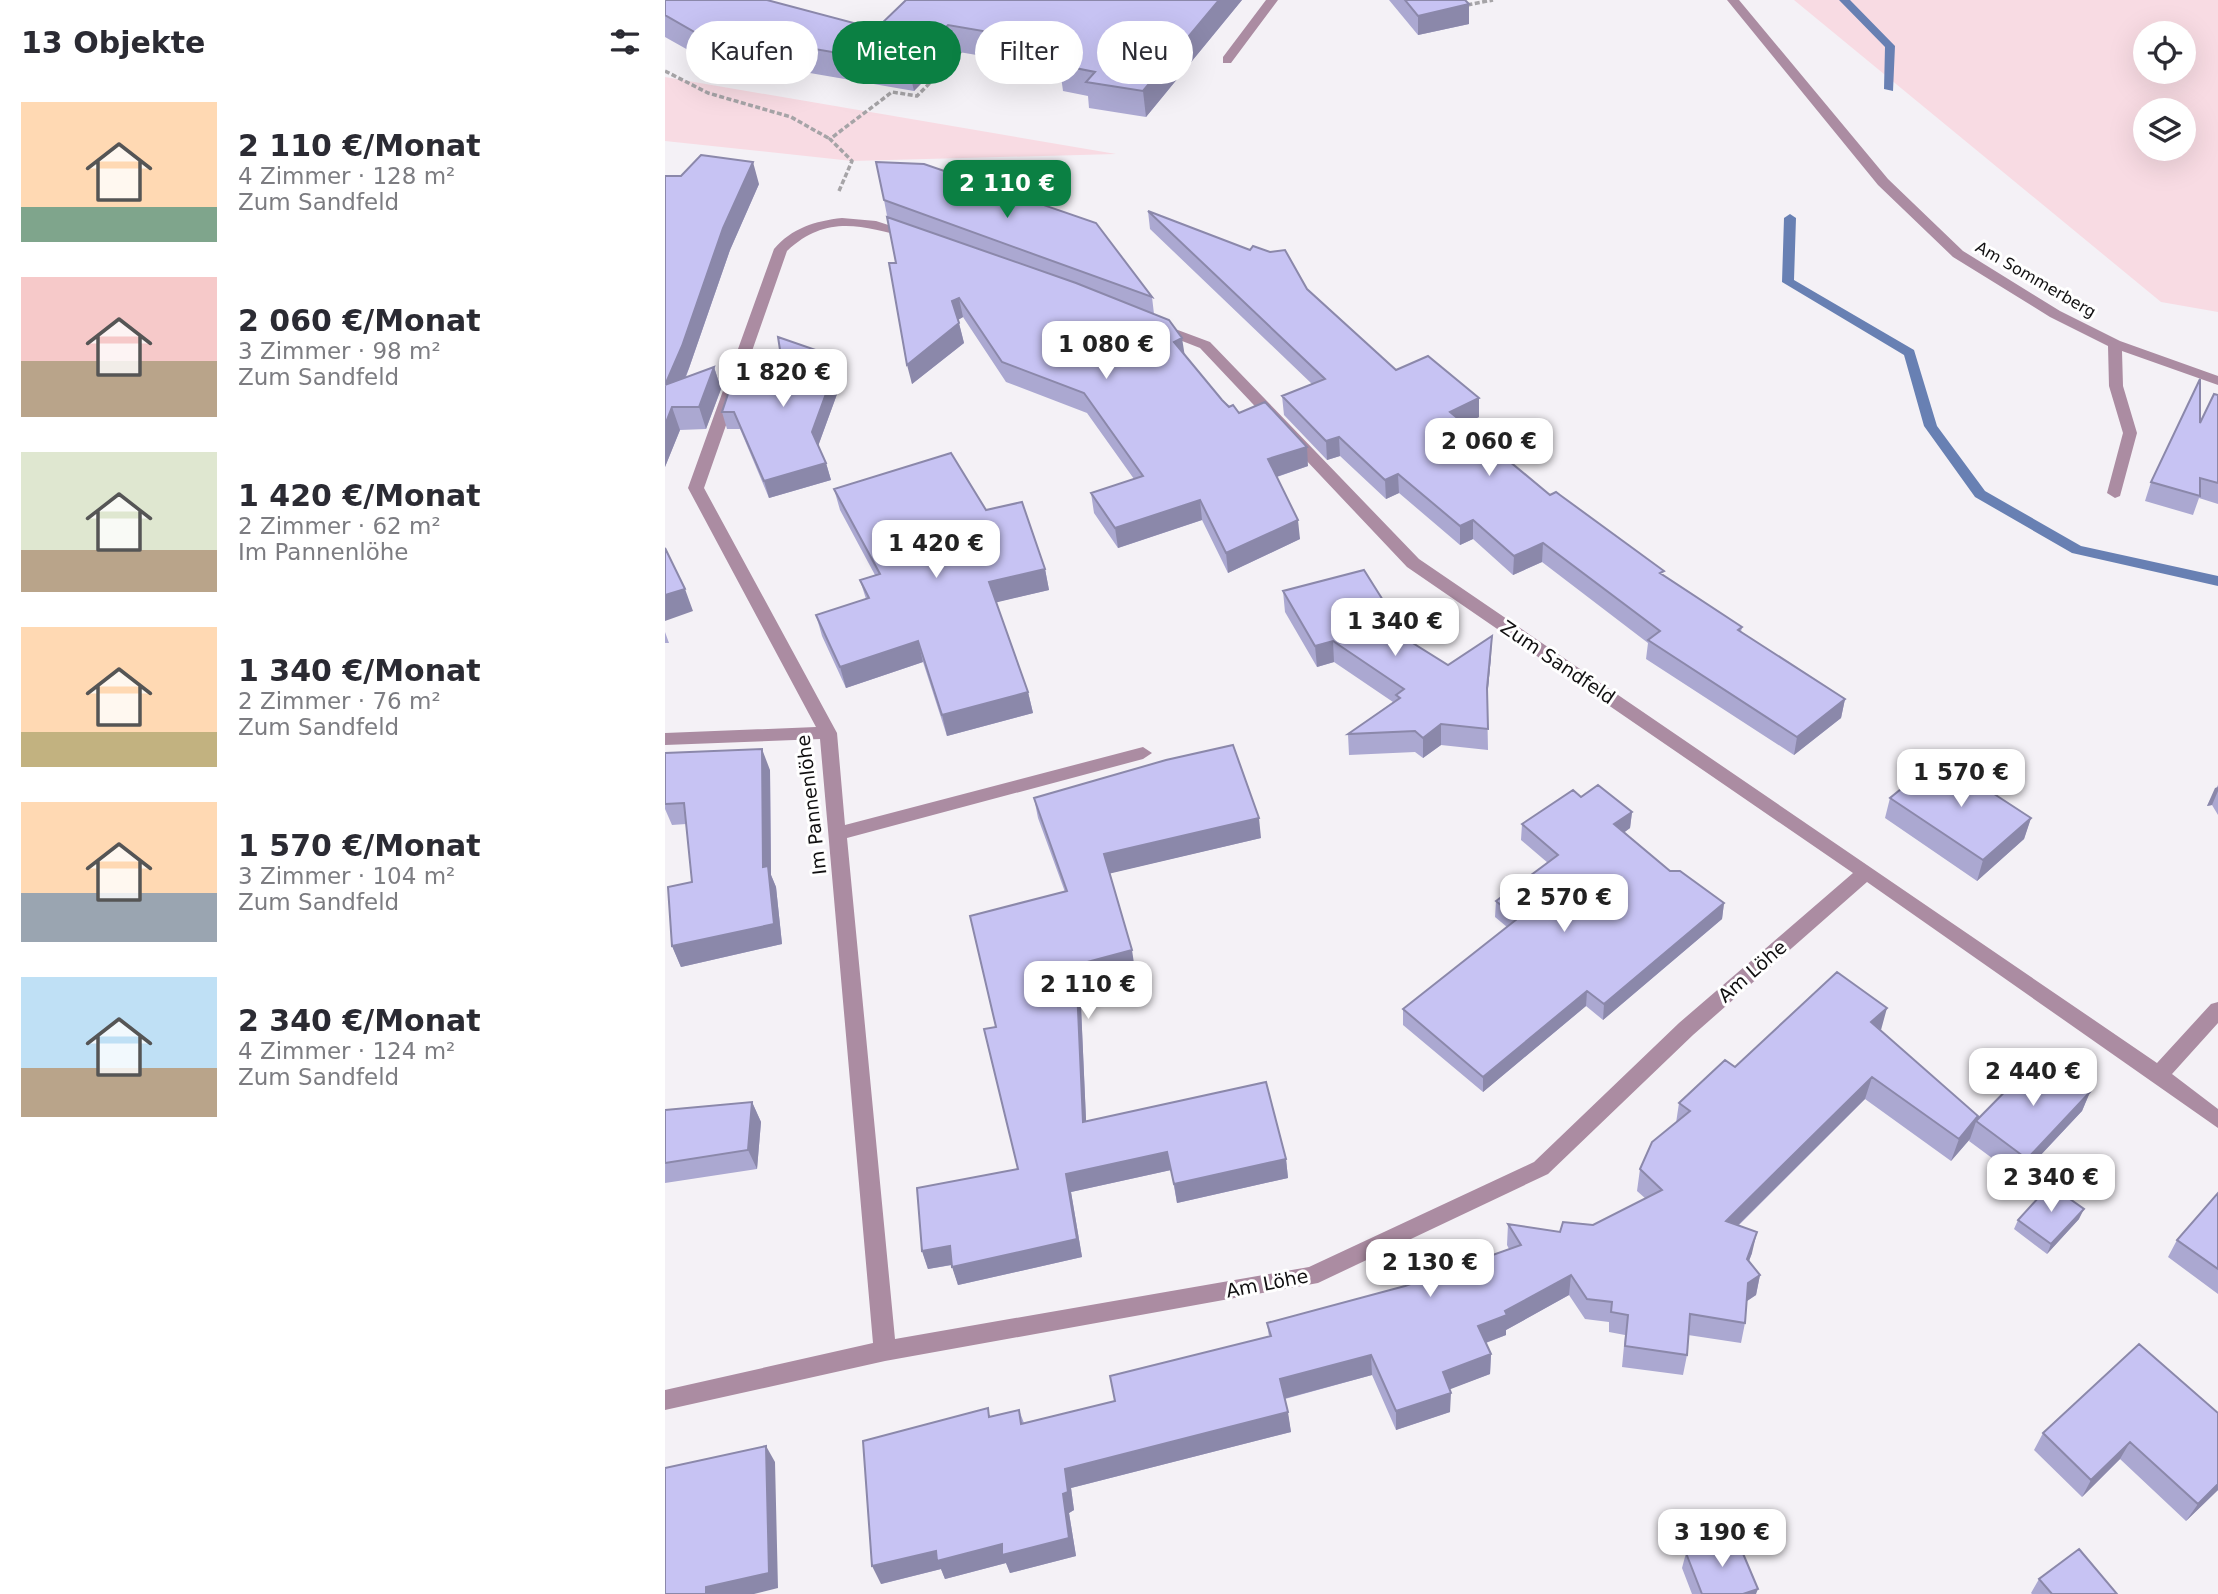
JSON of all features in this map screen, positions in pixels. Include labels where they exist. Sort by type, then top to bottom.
[{"type":"street","points":[[1227,60],[1272,0]]},
{"type":"street","name":"Am Sommerberg","points":[[1733,0],[1882,182],[1958,254],[2004,285],[2115,344],[2218,381]]},
{"type":"street","points":[[826,223],[858,221],[882,225],[920,238]]},
{"type":"street","name":"Im Pannenlöhe","points":[[826,223],[790,239],[777,258],[696,488],[828,733],[885,1351]]},
{"type":"street","name":"Zum Sandfeld","points":[[1145,321],[1206,345],[1413,563],[1866,872],[2159,1075],[2218,1120]]},
{"type":"street","points":[[2115,344],[2116,386],[2130,433],[2115,493]]},
{"type":"street","points":[[665,739],[828,733]]},
{"type":"street","points":[[837,834],[1143,753]]},
{"type":"street","name":"Am Löhe","points":[[665,1400],[885,1351],[1311,1276],[1541,1168],[1686,1029],[1866,872]]},
{"type":"street","points":[[2159,1075],[2218,1010]]},
{"type":"path","points":[[1462,0],[1467,5],[1493,0]]},
{"type":"path","points":[[830,139],[892,92],[917,96],[963,48]]},
{"type":"path","points":[[665,71],[708,93],[791,117],[830,139],[852,160],[826,223]]},
{"type":"shaded area","points":[[1794,0],[2218,0],[2218,312],[2161,302]]},
{"type":"shaded area","points":[[665,77],[686,81],[686,84],[706,84],[1116,154],[852,161],[665,141]]},
{"type":"building","points":[[665,0],[767,0],[846,21],[832,21],[832,52],[818,50],[818,21],[686,21],[686,27],[665,15]]},
{"type":"building","points":[[906,0],[1219,0],[1193,31],[1193,21],[1097,21],[1097,84],[1086,82],[1095,72],[1083,70],[1083,21],[975,21],[975,30],[961,27],[961,21],[884,21]]},
{"type":"building","points":[[1405,0],[1465,0],[1469,4],[1418,16]]},
{"type":"building","points":[[1099,84],[1149,84],[1143,91]]},
{"type":"building","points":[[701,155],[753,162],[723,228],[682,346],[665,385],[665,176],[681,176]]},
{"type":"building","points":[[876,162],[924,164],[1096,223],[1152,297],[884,200]]},
{"type":"building","points":[[1148,211],[1250,250],[1253,246],[1270,252],[1285,250],[1307,289],[1396,370],[1428,356],[1479,398],[1450,412],[1550,495],[1556,492],[1664,571],[1660,573],[1742,627],[1738,630],[1845,699],[1797,737],[1648,640],[1660,631],[1543,543],[1514,556],[1473,520],[1460,526],[1398,474],[1385,480],[1339,437],[1326,441],[1282,396],[1325,379]]},
{"type":"building","points":[[887,217],[1076,283],[1169,320],[1182,338],[1174,342],[1229,407],[1233,405],[1239,413],[1265,402],[1307,447],[1268,459],[1298,520],[1226,553],[1200,500],[1115,528],[1091,493],[1143,476],[1084,393],[1002,362],[959,298],[952,301],[959,323],[907,365],[889,263],[896,263]]},
{"type":"building","points":[[778,337],[839,358],[812,432],[826,463],[764,481],[734,412],[722,412],[736,370],[783,369]]},
{"type":"building","points":[[714,367],[699,407],[672,407],[665,425],[665,385]]},
{"type":"building","points":[[2200,379],[2200,423],[2214,394],[2218,395],[2218,483],[2200,478],[2200,496],[2151,482]]},
{"type":"building","points":[[951,453],[986,510],[1022,502],[1045,569],[989,582],[1028,692],[942,715],[918,641],[840,667],[816,615],[869,598],[860,580],[880,574],[834,489]]},
{"type":"building","points":[[665,548],[685,589],[665,595]]},
{"type":"building","points":[[1364,570],[1408,640],[1448,665],[1492,636],[1487,688],[1488,729],[1441,724],[1423,738],[1415,731],[1348,734],[1400,698],[1396,695],[1404,689],[1333,641],[1315,646],[1283,591]]},
{"type":"building","points":[[1233,745],[1259,818],[1104,854],[1132,950],[1076,965],[1083,1122],[1266,1082],[1286,1159],[1174,1184],[1167,1152],[1066,1174],[1077,1239],[952,1267],[950,1246],[922,1251],[917,1188],[1018,1169],[984,1029],[996,1027],[970,916],[1067,891],[1034,798],[1166,760]]},
{"type":"building","points":[[762,749],[763,867],[768,866],[774,924],[672,946],[668,887],[692,882],[684,803],[665,804],[665,753]]},
{"type":"building","points":[[1939,758],[2031,818],[1983,860],[1890,798]]},
{"type":"building","points":[[1598,785],[1632,812],[1614,824],[1670,871],[1680,871],[1724,903],[1604,1004],[1587,991],[1483,1077],[1403,1009],[1517,919],[1496,901],[1558,855],[1522,824],[1573,790],[1581,797]]},
{"type":"building","points":[[1837,972],[1887,1008],[1871,1022],[1978,1116],[1959,1139],[1872,1077],[1726,1221],[1757,1232],[1747,1259],[1760,1275],[1748,1283],[1745,1323],[1690,1314],[1687,1355],[1625,1346],[1628,1315],[1611,1312],[1612,1302],[1587,1299],[1571,1275],[1505,1311],[1507,1315],[1478,1326],[1491,1354],[1443,1372],[1451,1393],[1396,1411],[1371,1355],[1280,1379],[1288,1412],[1065,1469],[1068,1492],[1063,1494],[1069,1538],[1002,1555],[1002,1544],[937,1561],[936,1551],[872,1566],[863,1441],[988,1408],[989,1417],[1019,1410],[1021,1424],[1115,1401],[1110,1376],[1271,1336],[1267,1323],[1405,1286],[1521,1245],[1508,1224],[1560,1232],[1563,1222],[1593,1225],[1662,1190],[1640,1169],[1652,1142],[1690,1111],[1679,1103],[1725,1060],[1735,1067]]},
{"type":"building","points":[[2044,1059],[2090,1092],[2027,1159],[1976,1121],[2034,1062],[2039,1065]]},
{"type":"building","points":[[752,1102],[748,1150],[665,1163],[665,1110]]},
{"type":"building","points":[[2050,1185],[2084,1209],[2051,1244],[2018,1220]]},
{"type":"building","points":[[2218,1193],[2218,1269],[2177,1240]]},
{"type":"building","points":[[2139,1344],[2218,1413],[2218,1484],[2198,1504],[2130,1442],[2091,1480],[2043,1433]]},
{"type":"building","points":[[766,1446],[769,1573],[706,1587],[706,1594],[665,1594],[665,1468]]},
{"type":"building","points":[[1736,1537],[1758,1589],[1743,1594],[1702,1594],[1686,1553]]},
{"type":"building","points":[[2079,1549],[2117,1594],[2052,1594],[2039,1579]]},
{"type":"waterway","points":[[1844,0],[1890,46],[1889,89]]},
{"type":"waterway","points":[[1790,218],[1788,282],[1910,353],[1931,426],[1980,494],[2077,550],[2218,581]]}]
